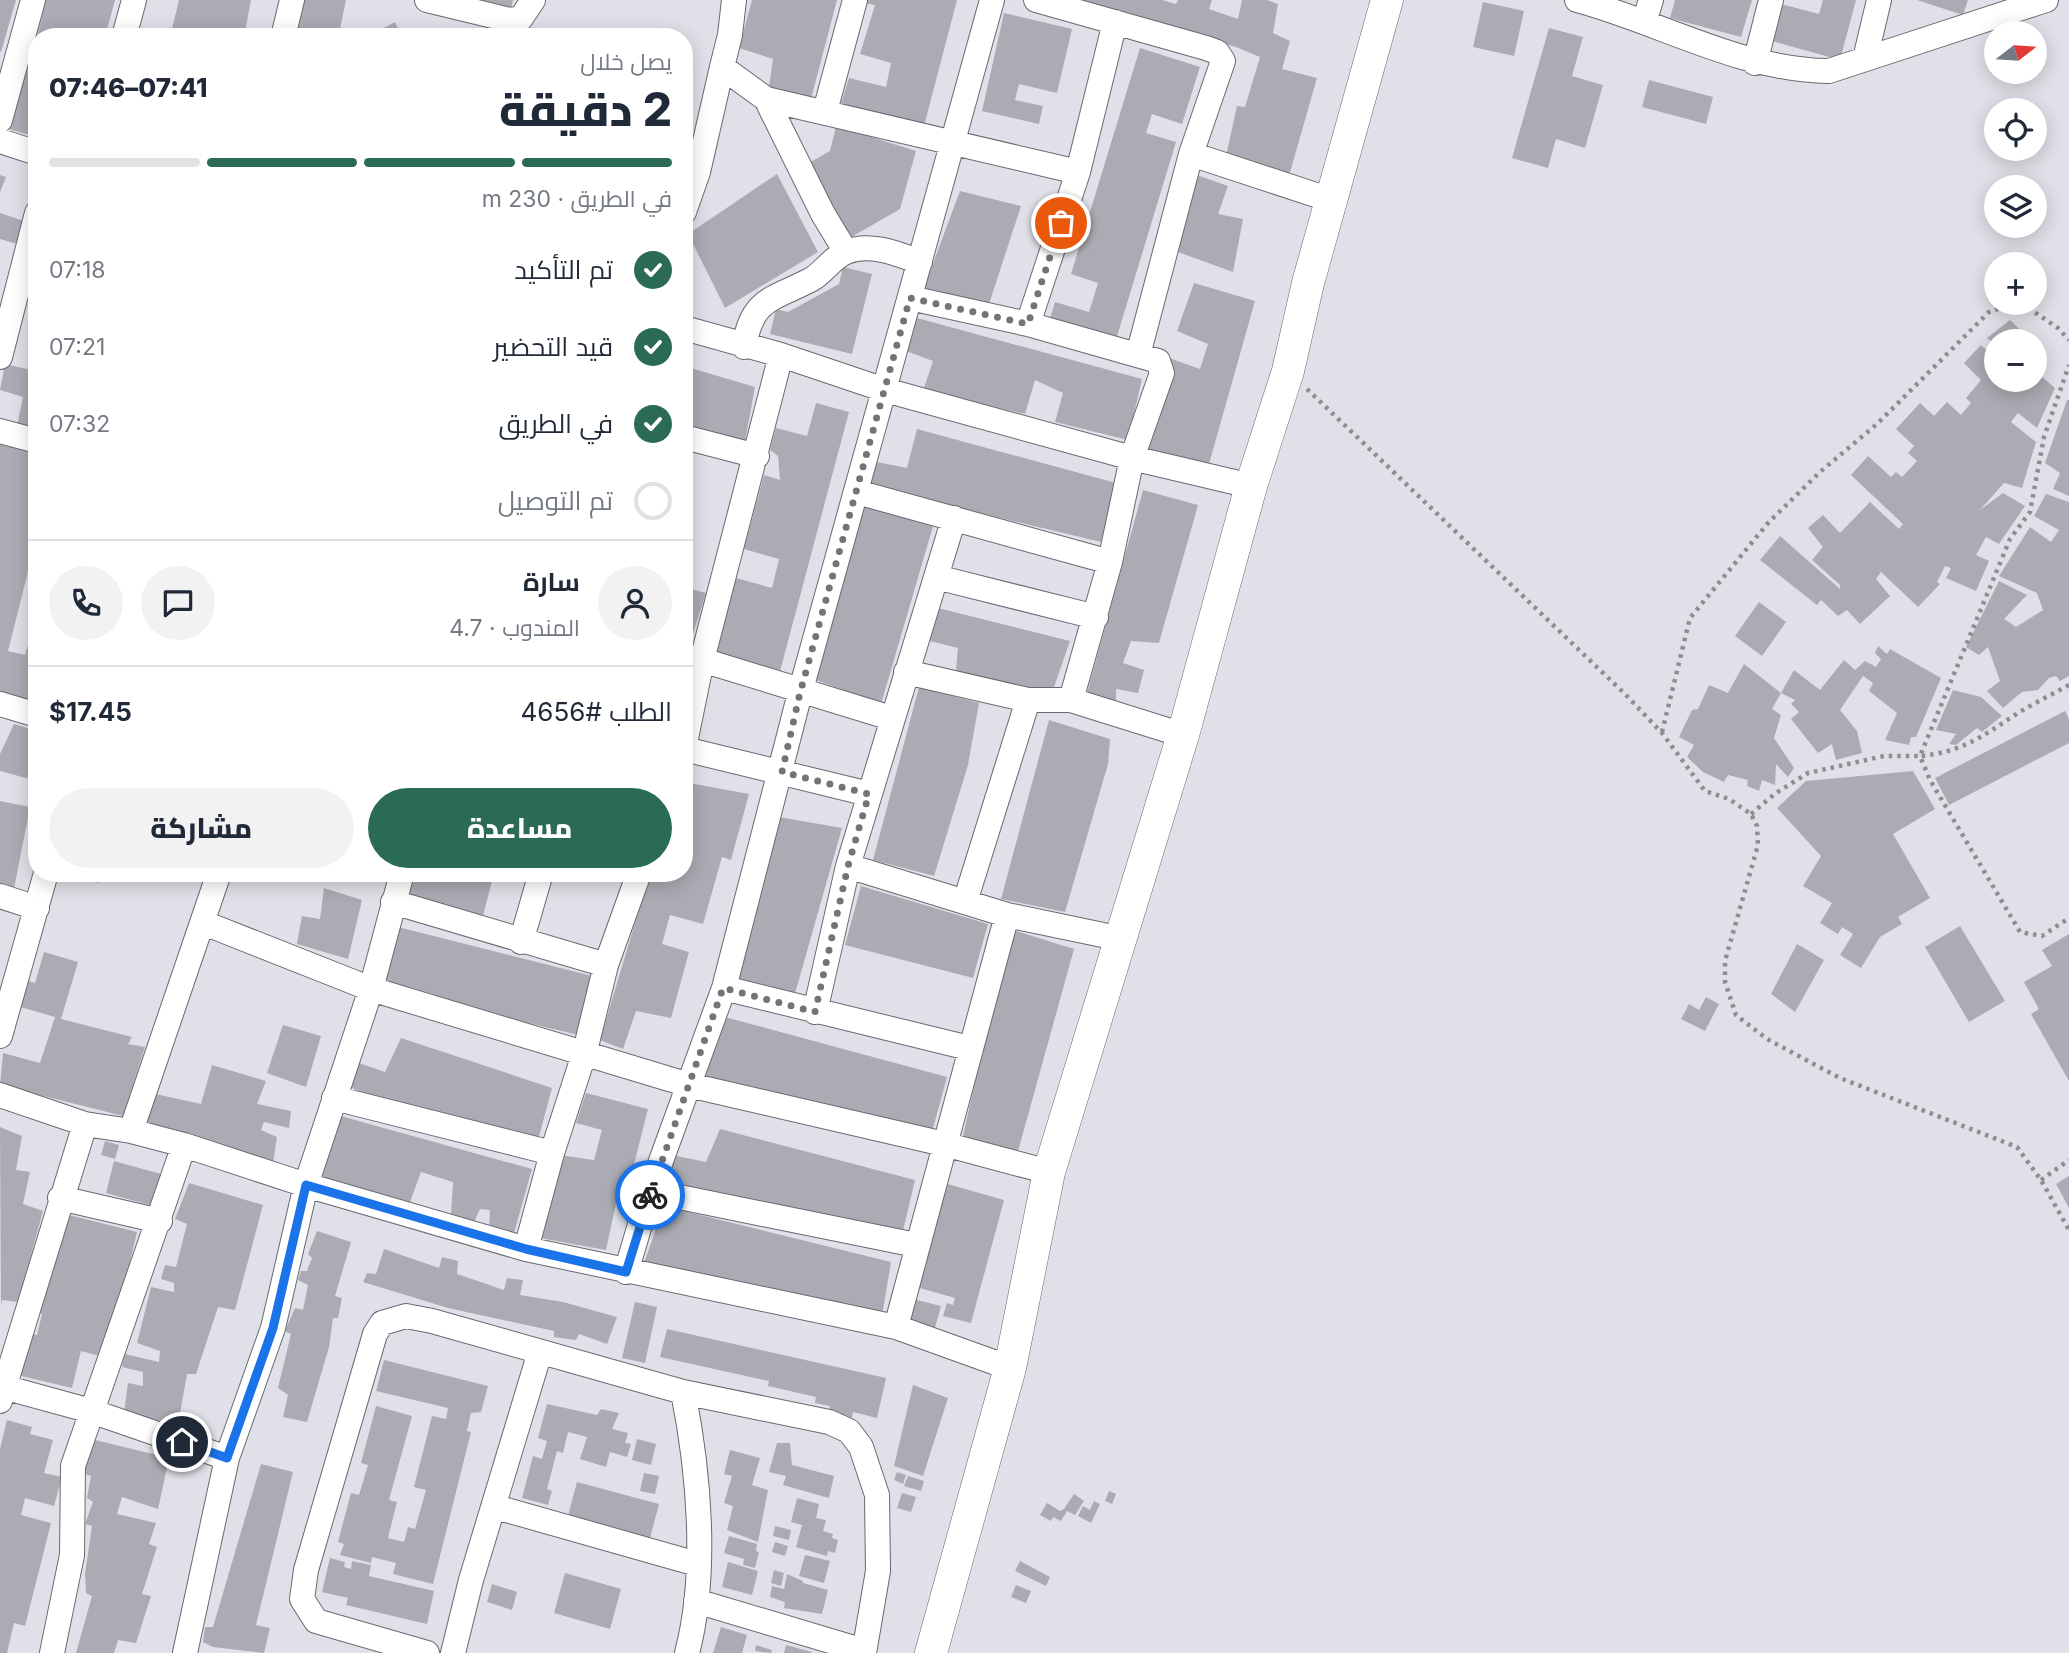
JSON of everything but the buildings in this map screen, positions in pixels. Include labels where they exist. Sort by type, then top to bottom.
[{"type":"street","points":[[30,28],[33,0]]},
{"type":"street","points":[[126,28],[134,0]]},
{"type":"street","points":[[285,28],[292,0]]},
{"type":"street","points":[[427,0],[508,28],[521,18],[533,0]]},
{"type":"street","points":[[693,186],[730,35],[734,0]]},
{"type":"street","points":[[825,111],[855,0]]},
{"type":"street","points":[[626,1272],[650,1191],[723,988],[782,772],[800,693],[992,0]]},
{"type":"street","points":[[1036,0],[1206,48],[1217,52],[1223,61],[1191,154],[1138,355]]},
{"type":"street","points":[[931,1653],[1010,1368],[1049,1172],[1183,735],[1251,486],[1288,371],[1331,200],[1387,0]]},
{"type":"street","points":[[1577,0],[1647,11],[1755,63],[1794,70],[1829,71],[2004,7],[2046,0]]},
{"type":"street","points":[[1755,63],[1771,0]]},
{"type":"street","points":[[1865,59],[1879,0]]},
{"type":"street","points":[[1028,324],[1078,172],[1115,22]]},
{"type":"street","points":[[0,120],[28,51]]},
{"type":"street","points":[[722,67],[766,99],[1078,172]]},
{"type":"street","points":[[766,99],[823,214],[846,252]]},
{"type":"street","points":[[0,141],[28,150]]},
{"type":"street","points":[[1191,154],[1331,200]]},
{"type":"street","points":[[0,357],[28,248]]},
{"type":"street","points":[[744,346],[748,325],[760,304],[814,278],[846,252],[870,248],[920,262]]},
{"type":"street","points":[[910,298],[1028,324],[1158,361],[1162,373],[1132,458],[1110,562],[1071,701]]},
{"type":"street","points":[[693,331],[781,355],[885,390],[1132,458],[1251,486]]},
{"type":"street","points":[[693,694],[757,456],[781,355]]},
{"type":"street","points":[[0,431],[28,439]]},
{"type":"street","points":[[693,439],[757,456]]},
{"type":"street","points":[[857,492],[1110,562]]},
{"type":"street","points":[[815,1012],[848,866],[954,518]]},
{"type":"street","points":[[936,577],[1096,617]]},
{"type":"street","points":[[702,660],[800,693],[891,718]]},
{"type":"street","points":[[906,672],[1028,700],[1071,701],[1183,735]]},
{"type":"street","points":[[965,902],[1028,700]]},
{"type":"street","points":[[0,704],[28,712]]},
{"type":"street","points":[[693,750],[869,794]]},
{"type":"street","points":[[848,866],[1007,915],[1122,939]]},
{"type":"street","points":[[0,1036],[44,882]]},
{"type":"street","points":[[131,1131],[216,882]]},
{"type":"street","points":[[184,1653],[227,1458],[273,1328],[306,1185],[371,989],[399,882]]},
{"type":"street","points":[[521,942],[538,882]]},
{"type":"street","points":[[526,1249],[584,1051],[606,965],[636,882]]},
{"type":"street","points":[[0,895],[37,908]]},
{"type":"street","points":[[393,902],[606,965]]},
{"type":"street","points":[[896,1326],[1007,915]]},
{"type":"street","points":[[204,923],[371,989],[584,1051],[689,1085],[944,1144],[1049,1172]]},
{"type":"street","points":[[723,988],[969,1048]]},
{"type":"street","points":[[0,1095],[85,1124],[131,1131],[184,1145],[306,1185],[526,1249],[626,1272],[896,1326],[1010,1368]]},
{"type":"street","points":[[334,1098],[552,1153]]},
{"type":"street","points":[[85,1124],[1,1392],[91,1411],[227,1458]]},
{"type":"street","points":[[52,1653],[72,1555],[74,1466],[184,1145]]},
{"type":"street","points":[[650,1191],[916,1245]]},
{"type":"street","points":[[60,1198],[160,1220]]},
{"type":"street","points":[[426,1653],[316,1621],[302,1600],[311,1551],[375,1334],[382,1323],[394,1318],[417,1317],[682,1391],[829,1422],[849,1431],[861,1447],[877,1495],[878,1571],[864,1652],[696,1601]]},
{"type":"street","points":[[453,1653],[471,1580],[496,1507],[540,1352]]},
{"type":"street","points":[[682,1391],[696,1471],[696,1601],[687,1653]]},
{"type":"street","points":[[496,1507],[697,1564]]},
{"type":"path","points":[[1662,733],[1690,618],[1768,523],[1820,472],[1877,424],[1986,315]]},
{"type":"path","points":[[2039,315],[2059,328],[2069,340]]},
{"type":"path","points":[[2069,365],[2044,437],[2030,512],[2010,539],[1920,756],[1930,780],[2020,932],[2042,936],[2069,918]]},
{"type":"path","points":[[1288,371],[1415,489],[1662,733],[1705,791],[1729,799],[1751,814],[1757,826],[1758,845],[1724,961],[1725,982],[1736,1015],[1767,1039],[1840,1078],[2017,1147],[2041,1180],[2069,1230]]},
{"type":"path","points":[[1751,814],[1776,793],[1808,773],[1884,756],[1950,753],[1979,739],[2069,685]]},
{"type":"path","points":[[2041,1180],[2069,1160]]},
{"type":"way so far","points":[[650,1195],[723,988],[815,1012],[848,866],[869,794],[782,772],[800,693],[910,298],[1028,324],[1061,223]]},
{"type":"route","points":[[182,1442],[227,1458],[273,1328],[306,1185],[526,1249],[626,1272],[650,1195]]}]
